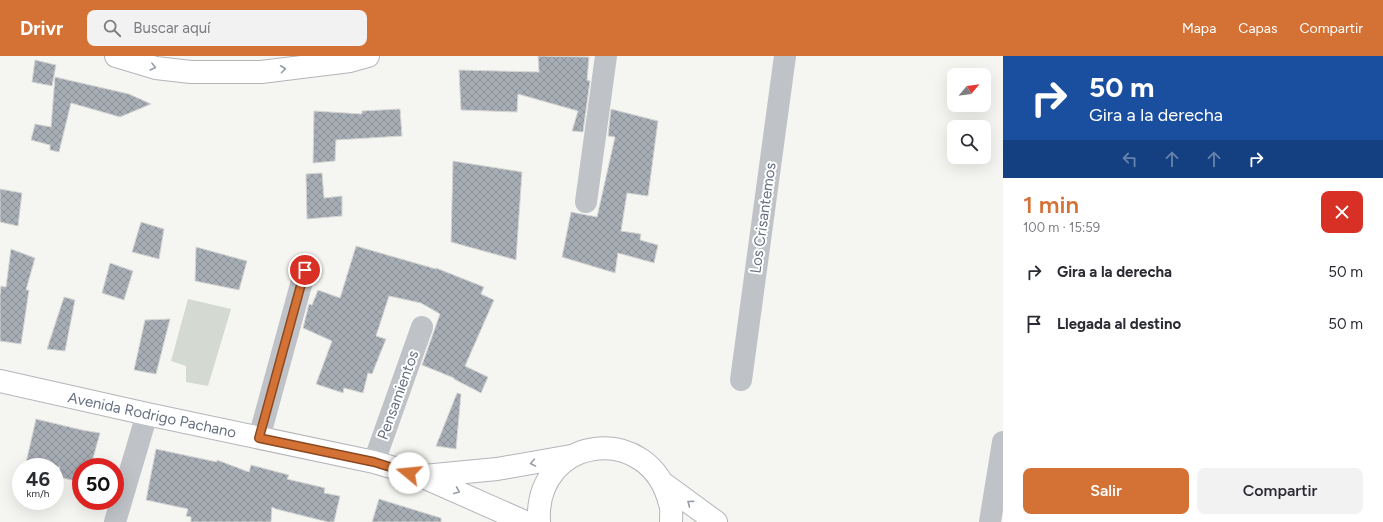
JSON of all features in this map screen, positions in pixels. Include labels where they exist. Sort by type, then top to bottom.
[{"type":"main road","points":[[116,56],[156,68],[192,72],[261,72],[350,61],[368,56]]},
{"type":"main road","name":"Avenida Rodrigo Pachano","points":[[0,381],[374,462],[421,476],[525,522]]},
{"type":"main road","points":[[539,522],[538,508],[543,487],[555,470],[571,456],[591,449],[613,448],[633,454],[651,466],[664,484],[671,505],[671,522]]},
{"type":"main road","name":"Avenida Rodrigo Pachano","points":[[421,476],[497,469],[571,456]]},
{"type":"main road","points":[[664,484],[716,522]]},
{"type":"street","points":[[586,202],[606,56]]},
{"type":"street","name":"Los Crisantemos","points":[[741,380],[785,56]]},
{"type":"street","points":[[259,438],[305,270]]},
{"type":"street","name":"Pensamientos","points":[[374,462],[422,327]]},
{"type":"street","points":[[115,522],[147,414]]},
{"type":"street","points":[[990,522],[1003,442]]},
{"type":"shaded area","points":[[188,299],[231,309],[208,386],[186,382],[186,366],[171,361]]},
{"type":"building","points":[[538,56],[589,57],[587,80],[590,81],[583,132],[572,131],[578,111],[518,94],[517,112],[461,110],[459,70],[539,72]]},
{"type":"building","points":[[35,60],[56,65],[52,86],[32,82]]},
{"type":"building","points":[[55,77],[129,94],[151,104],[120,117],[71,103],[59,152],[50,150],[50,145],[31,140],[35,124],[51,127]]},
{"type":"building","points":[[400,109],[402,136],[336,140],[335,161],[313,163],[314,111],[362,114],[362,111]]},
{"type":"building","points":[[611,109],[658,121],[648,196],[627,193],[621,231],[641,234],[640,240],[658,245],[654,263],[618,253],[615,273],[562,257],[571,212],[597,217],[615,137],[608,136]]},
{"type":"building","points":[[453,161],[522,172],[516,260],[451,242]]},
{"type":"building","points":[[322,173],[324,198],[342,196],[342,216],[307,219],[306,174]]},
{"type":"building","points":[[0,189],[22,193],[18,226],[0,222]]},
{"type":"building","points":[[141,222],[164,229],[159,259],[132,252]]},
{"type":"building","points":[[356,246],[436,268],[484,287],[481,294],[494,300],[465,366],[488,377],[481,393],[454,378],[422,365],[440,314],[421,303],[389,296],[376,336],[386,339],[372,374],[368,373],[363,393],[344,388],[343,393],[316,384],[332,341],[303,328],[309,304],[312,305],[318,290],[340,298]]},
{"type":"building","points":[[196,247],[247,261],[239,290],[195,281]]},
{"type":"building","points":[[11,249],[35,258],[26,290],[29,290],[21,344],[0,341],[1,286],[6,287]]},
{"type":"building","points":[[110,263],[133,271],[124,300],[102,293]]},
{"type":"building","points":[[64,297],[75,300],[65,351],[47,349]]},
{"type":"building","points":[[170,319],[156,374],[134,370],[145,320]]},
{"type":"building","points":[[457,393],[461,394],[456,449],[436,446]]},
{"type":"building","points":[[36,419],[100,433],[93,458],[72,458],[72,480],[64,478],[64,458],[27,458]]},
{"type":"building","points":[[156,449],[217,462],[217,460],[249,472],[251,465],[289,475],[287,479],[325,488],[324,493],[340,496],[334,522],[328,522],[272,507],[271,522],[191,522],[191,517],[186,516],[188,509],[146,500]]},
{"type":"building","points":[[379,499],[441,518],[441,522],[372,522]]},
{"type":"route","points":[[305,270],[259,438],[374,462],[409,473]]}]
